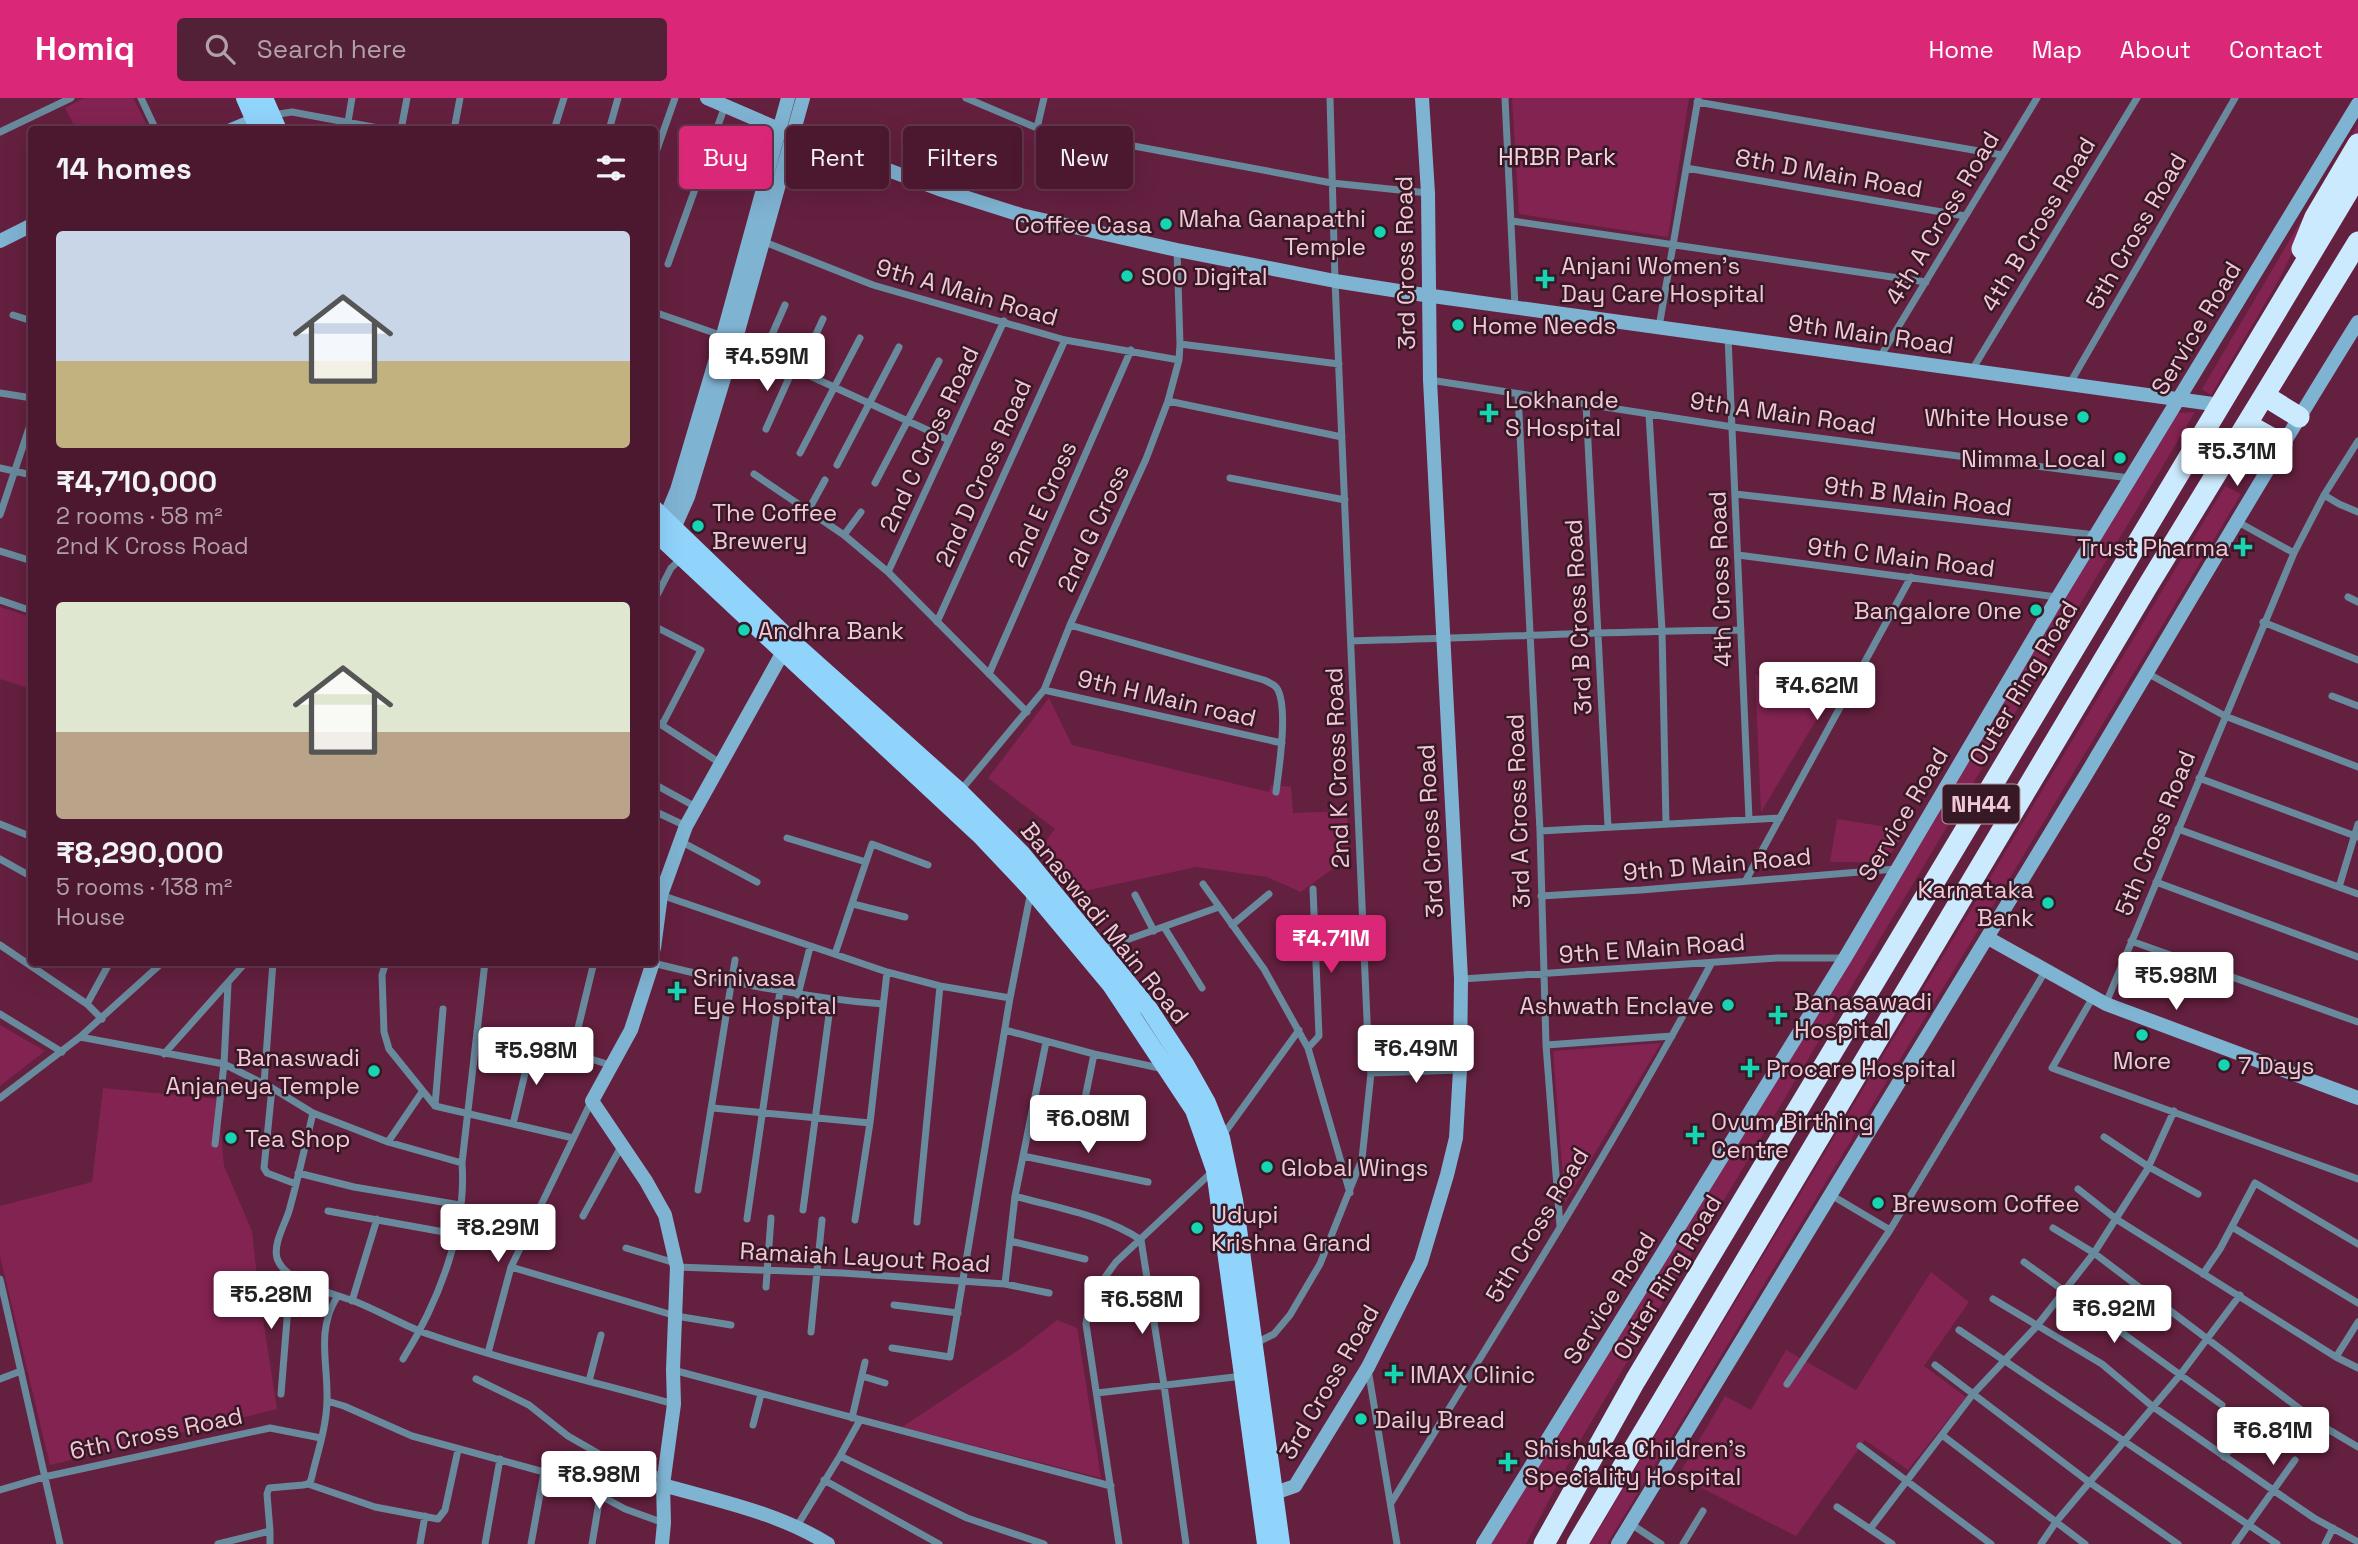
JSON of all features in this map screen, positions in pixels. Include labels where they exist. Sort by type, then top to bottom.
[{"type":"highway","points":[[2281,303],[2315,217],[2358,144]]},
{"type":"highway","name":"Outer Ring Road","points":[[1544,1544],[1635,1381],[2358,175]]},
{"type":"highway","name":"NH44","points":[[1577,1544],[2147,587],[2358,242]]},
{"type":"highway","points":[[2309,323],[2358,259]]},
{"type":"highway","points":[[2265,397],[2299,417]]},
{"type":"highway","points":[[2248,425],[2282,444]]},
{"type":"main road","points":[[245,98],[266,123]]},
{"type":"main road","points":[[264,98],[266,123]]},
{"type":"main road","name":"Banaswadi Main Road","points":[[663,527],[783,652],[1036,884],[1100,949],[1149,1009],[1185,1064],[1207,1103],[1221,1138],[1221,1165],[1244,1376],[1267,1496],[1280,1544]]},
{"type":"main road","name":"Banaswadi Main Road","points":[[686,551],[960,792],[1020,853],[1036,884],[1111,985],[1194,1110],[1221,1165],[1234,1200],[1253,1344],[1267,1496],[1266,1544]]},
{"type":"street","points":[[0,132],[71,98]]},
{"type":"street","points":[[141,98],[154,126]]},
{"type":"street","points":[[348,122],[352,98]]},
{"type":"street","points":[[402,126],[407,98]]},
{"type":"street","points":[[455,126],[460,98]]},
{"type":"street","points":[[555,126],[564,98]]},
{"type":"street","points":[[610,126],[618,98]]},
{"type":"street","points":[[658,147],[675,98]]},
{"type":"street","name":"9th Main Road","points":[[707,98],[786,132]]},
{"type":"street","points":[[787,126],[789,98]]},
{"type":"street","points":[[790,126],[803,98]]},
{"type":"street","points":[[966,98],[979,100],[1036,128]]},
{"type":"street","points":[[1037,126],[1044,98]]},
{"type":"street","points":[[1321,98],[1330,99],[1335,281]]},
{"type":"street","name":"3rd Cross Road","points":[[1267,1496],[1295,1486],[1368,1367],[1421,1262],[1456,1138],[1461,979],[1430,380],[1428,193],[1422,98]]},
{"type":"street","points":[[1505,98],[1515,307]]},
{"type":"street","name":"4th A Cross Road","points":[[1880,357],[2037,98]]},
{"type":"street","name":"4th B Cross Road","points":[[1972,371],[2137,98]]},
{"type":"street","name":"5th Cross Road","points":[[2069,384],[2235,98]]},
{"type":"street","points":[[1659,327],[1698,100],[2002,155]]},
{"type":"street","points":[[668,264],[725,104]]},
{"type":"street","name":"Service Road","points":[[1483,1544],[1845,958],[2058,597],[2358,104]]},
{"type":"street","points":[[266,123],[292,112],[368,126]]},
{"type":"street","points":[[663,527],[729,339],[786,136]]},
{"type":"street","points":[[1133,146],[1332,183],[1428,193]]},
{"type":"street","name":"8th D Main Road","points":[[1686,168],[1965,216]]},
{"type":"street","name":"9th Main Road","points":[[889,171],[939,190],[1021,215],[1177,250],[1335,281],[2220,405]]},
{"type":"street","points":[[1512,221],[1926,282]]},
{"type":"street","points":[[0,241],[28,227]]},
{"type":"street","name":"9th A Main Road","points":[[757,239],[873,285],[1065,340],[1179,360]]},
{"type":"street","name":"2nd G Cross","points":[[960,792],[1044,690],[1070,625],[1146,459],[1168,401],[1179,360],[1181,344],[1177,250]]},
{"type":"street","name":"2nd K Cross Road","points":[[1253,1344],[1274,1334],[1290,1315],[1320,1264],[1362,1159],[1371,1073],[1335,281]]},
{"type":"street","points":[[763,355],[785,305]]},
{"type":"street","points":[[658,313],[729,339],[949,440]]},
{"type":"street","points":[[13,315],[28,320]]},
{"type":"street","points":[[766,429],[823,319]]},
{"type":"street","name":"2nd C Cross Road","points":[[888,572],[1004,321]]},
{"type":"street","points":[[1618,1544],[2358,322]]},
{"type":"street","name":"4th Cross Road","points":[[1728,337],[1749,819]]},
{"type":"street","points":[[800,453],[860,338]]},
{"type":"street","name":"2nd D Cross Road","points":[[937,622],[1065,340]]},
{"type":"street","points":[[1181,344],[1339,364]]},
{"type":"street","points":[[837,466],[899,347]]},
{"type":"street","name":"2nd E Cross","points":[[989,674],[1131,350]]},
{"type":"street","points":[[875,483],[939,361]]},
{"type":"street","name":"9th A Main Road","points":[[1430,380],[1733,427],[2132,478]]},
{"type":"street","points":[[0,393],[28,397]]},
{"type":"street","name":"3rd A Cross Road","points":[[1518,394],[1540,831],[1546,1045],[1560,1226]]},
{"type":"street","points":[[1168,401],[1342,437]]},
{"type":"street","name":"3rd B Cross Road","points":[[1586,404],[1608,827]]},
{"type":"street","points":[[1649,414],[1662,630],[1666,824]]},
{"type":"street","points":[[0,515],[28,432]]},
{"type":"street","name":"5th Cross Road","points":[[2174,1111],[2052,1068],[2100,1000],[2131,941],[2294,553],[2324,495],[2358,441]]},
{"type":"street","points":[[0,468],[28,474]]},
{"type":"street","points":[[754,474],[844,536],[888,572],[1027,712]]},
{"type":"street","points":[[1230,478],[1345,500]]},
{"type":"street","points":[[808,511],[825,480]]},
{"type":"street","name":"9th B Main Road","points":[[1735,494],[2096,536]]},
{"type":"street","points":[[2324,495],[2358,512]]},
{"type":"street","points":[[844,536],[861,512]]},
{"type":"street","points":[[2238,522],[2294,553]]},
{"type":"street","points":[[0,551],[28,560]]},
{"type":"street","points":[[658,593],[671,568],[686,551]]},
{"type":"street","name":"9th C Main Road","points":[[1738,555],[2058,597]]},
{"type":"street","points":[[1746,880],[1911,578]]},
{"type":"street","points":[[2348,597],[2358,601]]},
{"type":"street","points":[[0,600],[28,610]]},
{"type":"street","points":[[2263,622],[2358,660]]},
{"type":"street","points":[[1070,625],[1275,685],[1279,692],[1282,743],[1276,792]]},
{"type":"street","points":[[658,628],[701,650],[663,725]]},
{"type":"street","points":[[1351,641],[1741,629]]},
{"type":"street","points":[[783,652],[686,826],[658,894],[887,972],[940,986],[1010,998]]},
{"type":"street","points":[[2147,673],[2225,716],[2358,767]]},
{"type":"street","name":"9th H Main road","points":[[1044,690],[1282,743]]},
{"type":"street","points":[[2332,696],[2358,706]]},
{"type":"street","points":[[658,722],[720,763]]},
{"type":"street","points":[[2199,778],[2356,836]]},
{"type":"street","points":[[658,786],[696,807]]},
{"type":"street","points":[[658,813],[686,826]]},
{"type":"street","points":[[1540,831],[1780,818]]},
{"type":"street","points":[[0,824],[28,835]]},
{"type":"street","points":[[2339,887],[2358,824]]},
{"type":"street","points":[[2178,829],[2358,894]]},
{"type":"street","points":[[787,838],[866,862]]},
{"type":"street","points":[[680,841],[757,882]]},
{"type":"street","points":[[835,954],[872,844],[928,865]]},
{"type":"street","points":[[0,859],[28,875]]},
{"type":"street","name":"9th D Main Road","points":[[1541,896],[1896,869]]},
{"type":"street","points":[[2156,882],[2358,957]]},
{"type":"street","points":[[892,1348],[950,1357],[1010,998],[1036,884]]},
{"type":"street","points":[[1203,884],[1264,969],[1308,1048],[1350,1194]]},
{"type":"street","points":[[1308,1048],[1319,1035],[1312,889]]},
{"type":"street","points":[[1232,925],[1269,894]]},
{"type":"street","points":[[1135,895],[1154,930]]},
{"type":"street","points":[[853,904],[905,918]]},
{"type":"street","points":[[1100,949],[1219,907]]},
{"type":"street","points":[[1164,927],[1202,988]]},
{"type":"street","points":[[1987,938],[2100,1000],[2358,1098]]},
{"type":"street","points":[[2131,941],[2358,1022]]},
{"type":"street","points":[[0,946],[28,964]]},
{"type":"street","points":[[798,995],[810,947]]},
{"type":"street","name":"9th E Main Road","points":[[1461,979],[1777,958],[1845,958]]},
{"type":"street","points":[[698,1190],[735,960]]},
{"type":"street","points":[[658,964],[730,983],[798,995],[883,1003]]},
{"type":"street","name":"5th Cross Road","points":[[1391,1503],[1560,1226],[1672,1036],[1711,964]]},
{"type":"street","points":[[30,966],[88,1004],[102,1019]]},
{"type":"street","points":[[88,1004],[108,966]]},
{"type":"street","points":[[0,1098],[102,1019],[159,966]]},
{"type":"street","points":[[164,1054],[243,966]]},
{"type":"street","points":[[264,1084],[273,966]]},
{"type":"street","points":[[385,966],[382,975],[384,1032],[389,1049],[435,1106],[573,1138]]},
{"type":"street","points":[[402,1359],[420,1331],[443,1282],[455,1234],[484,966]]},
{"type":"street","points":[[572,1054],[593,966]]},
{"type":"street","points":[[488,1353],[511,1266],[610,1065],[631,1030],[652,966]]},
{"type":"street","points":[[1787,1384],[1890,1230],[2046,970]]},
{"type":"street","points":[[855,1220],[870,1123],[887,972]]},
{"type":"street","points":[[215,1144],[224,1064],[228,984]]},
{"type":"street","points":[[916,1222],[940,986]]},
{"type":"street","points":[[747,1219],[780,991]]},
{"type":"street","points":[[803,1210],[831,1000]]},
{"type":"street","points":[[435,1106],[443,1009]]},
{"type":"street","points":[[0,1014],[62,1052]]},
{"type":"street","points":[[1005,1030],[1094,1054],[1165,1069]]},
{"type":"street","points":[[1221,1138],[1299,1030]]},
{"type":"street","points":[[477,1031],[610,1065]]},
{"type":"street","points":[[1546,1045],[1672,1036]]},
{"type":"street","points":[[80,1037],[224,1064],[272,1088],[313,1113],[388,1143],[462,1163]]},
{"type":"street","points":[[1005,1284],[1015,1196],[1046,1042]]},
{"type":"street","points":[[513,1124],[532,1044]]},
{"type":"street","points":[[1082,1118],[1094,1054]]},
{"type":"street","points":[[1371,1073],[1460,1069]]},
{"type":"street","points":[[272,1088],[264,1168],[267,1173],[296,1184]]},
{"type":"street","points":[[388,1143],[422,1092]]},
{"type":"street","points":[[592,1101],[646,1181],[665,1215],[677,1265],[674,1404],[664,1481],[662,1544]]},
{"type":"street","points":[[1033,1106],[1135,1129]]},
{"type":"street","points":[[713,1108],[870,1123]]},
{"type":"street","points":[[1870,1529],[1973,1394],[2036,1327],[2094,1253],[2149,1167],[2174,1111],[2358,1179]]},
{"type":"street","points":[[313,1113],[278,1245],[277,1258],[284,1268],[303,1282],[420,1331],[488,1353],[674,1404]]},
{"type":"street","points":[[2105,1137],[2149,1167],[2198,1194]]},
{"type":"street","points":[[583,1216],[622,1145]]},
{"type":"street","points":[[1023,1156],[1148,1182]]},
{"type":"street","points":[[1119,1544],[1086,1324],[1088,1307],[1115,1262],[1221,1165]]},
{"type":"street","points":[[298,1173],[460,1205]]},
{"type":"street","points":[[2203,1274],[2255,1183],[2358,1244]]},
{"type":"street","points":[[2078,1189],[2116,1219],[2336,1357],[2358,1368]]},
{"type":"street","points":[[1830,1195],[1890,1230]]},
{"type":"street","points":[[1015,1196],[1107,1221],[1140,1240],[1186,1544]]},
{"type":"street","points":[[328,1210],[455,1234]]},
{"type":"street","points":[[766,1287],[771,1218]]},
{"type":"street","points":[[352,1301],[377,1219]]},
{"type":"street","points":[[811,1332],[822,1220]]},
{"type":"street","points":[[2232,1227],[2358,1303]]},
{"type":"street","points":[[2053,1228],[2094,1253],[2321,1425],[2358,1447]]},
{"type":"street","points":[[1010,1241],[1085,1259]]},
{"type":"street","name":"Ramaiah Layout Road","points":[[626,1248],[677,1265],[1005,1284],[1049,1293]]},
{"type":"street","points":[[2024,1262],[2222,1405]]},
{"type":"street","points":[[511,1266],[676,1316],[731,1325]]},
{"type":"street","points":[[0,1279],[60,1544]]},
{"type":"street","points":[[281,1394],[288,1307],[303,1282]]},
{"type":"street","points":[[2041,1544],[2056,1522],[2208,1340],[2240,1295]]},
{"type":"street","points":[[308,1484],[321,1438],[327,1401],[324,1333],[326,1319],[337,1297]]},
{"type":"street","points":[[1993,1299],[2102,1364],[2152,1406],[2224,1457],[2358,1542]]},
{"type":"street","points":[[894,1305],[958,1313]]},
{"type":"street","points":[[2336,1357],[2358,1322]]},
{"type":"street","points":[[1959,1330],[2277,1544]]},
{"type":"street","points":[[589,1381],[601,1335]]},
{"type":"street","points":[[797,1526],[840,1457],[856,1419],[865,1362]]},
{"type":"street","points":[[1935,1365],[2089,1482],[2178,1544]]},
{"type":"street","points":[[1368,1367],[1397,1544]]},
{"type":"street","points":[[673,1370],[1111,1486]]},
{"type":"street","points":[[0,1379],[21,1371]]},
{"type":"street","points":[[862,1376],[885,1383]]},
{"type":"street","points":[[1097,1393],[1244,1376]]},
{"type":"street","points":[[476,1379],[529,1405],[568,1436],[608,1459],[797,1526],[828,1544]]},
{"type":"street","points":[[753,1424],[761,1394]]},
{"type":"street","points":[[327,1401],[412,1436],[544,1472],[625,1509],[664,1523]]},
{"type":"street","points":[[2224,1457],[2255,1418]]},
{"type":"street","name":"6th Cross Road","points":[[0,1490],[44,1477],[270,1428],[321,1438]]},
{"type":"street","points":[[1941,1435],[2085,1544]]},
{"type":"street","points":[[1860,1446],[1991,1544]]},
{"type":"street","points":[[270,1544],[267,1494],[269,1488],[308,1484],[375,1507],[438,1518],[445,1510],[458,1450]]},
{"type":"street","points":[[840,1457],[967,1518],[1044,1544]]},
{"type":"street","points":[[485,1544],[500,1459]]},
{"type":"street","points":[[2235,1544],[2295,1460]]},
{"type":"street","points":[[531,1544],[544,1472]]},
{"type":"street","points":[[824,1480],[939,1544]]},
{"type":"street","points":[[592,1544],[600,1496]]},
{"type":"street","points":[[1837,1507],[1892,1544]]},
{"type":"street","points":[[1683,1544],[1703,1511]]},
{"type":"street","points":[[420,1544],[425,1516]]},
{"type":"street","points":[[1630,1524],[1661,1544]]},
{"type":"street","points":[[2325,1544],[2333,1528]]},
{"type":"street","points":[[218,1544],[231,1543],[270,1531]]},
{"type":"green space","points":[[84,98],[133,98],[147,126],[74,126],[65,108]]},
{"type":"green space","name":"HRBR Park","points":[[1512,98],[1689,98],[1668,237],[1519,214]]},
{"type":"green space","points":[[2358,124],[2358,137],[2211,395],[2202,389]]},
{"type":"green space","points":[[2195,412],[1584,1434],[1526,1544],[1489,1544],[2176,413]]},
{"type":"green space","points":[[2225,486],[2241,494],[2162,626],[1607,1544],[1590,1544]]},
{"type":"green space","points":[[0,607],[28,616],[28,688],[0,679]]},
{"type":"green space","points":[[1755,674],[1821,712],[1761,812]]},
{"type":"green space","points":[[1049,698],[1072,745],[1269,792],[1271,785],[1291,787],[1293,813],[1347,811],[1350,856],[1301,892],[1267,877],[1196,867],[1080,892],[1039,850],[1055,829],[988,778]]},
{"type":"green space","points":[[1837,819],[1906,830],[1886,862],[1830,862]]},
{"type":"green space","points":[[0,1025],[45,1051],[0,1086]]},
{"type":"green space","points":[[1661,1043],[1565,1203],[1553,1051]]},
{"type":"green space","points":[[103,1088],[218,1099],[224,1166],[252,1231],[277,1409],[50,1465],[0,1256],[0,1206],[92,1182]]},
{"type":"green space","points":[[1931,1272],[1969,1302],[1924,1366],[1966,1397],[1908,1470],[1865,1440],[1796,1536],[1678,1476],[1725,1396],[1751,1410],[1786,1350],[1856,1390]]},
{"type":"green space","points":[[1057,1320],[1077,1328],[1101,1478],[902,1427],[1020,1349]]},
{"type":"place","name":"Coffee Casa","points":[[1166,224]]},
{"type":"place","name":"Maha Ganapathi Temple","points":[[1380,232]]},
{"type":"place","name":"SOO Digital","points":[[1127,276]]},
{"type":"place","name":"Anjani Women's Day Care Hospital","points":[[1545,279]]},
{"type":"place","name":"Home Needs","points":[[1458,325]]},
{"type":"place","name":"Lokhande S Hospital","points":[[1489,413]]},
{"type":"place","name":"White House","points":[[2083,417]]},
{"type":"place","name":"Nimma Local","points":[[2120,458]]},
{"type":"place","name":"The Coffee Brewery","points":[[698,526]]},
{"type":"place","name":"Trust Pharma","points":[[2243,547]]},
{"type":"place","name":"Bangalore One","points":[[2036,610]]},
{"type":"place","name":"Andhra Bank","points":[[744,630]]},
{"type":"place","name":"Karnataka Bank","points":[[2048,903]]},
{"type":"place","name":"Srinivasa Eye Hospital","points":[[677,991]]},
{"type":"place","name":"Ashwath Enclave","points":[[1728,1005]]},
{"type":"place","name":"Banasawadi Hospital","points":[[1778,1015]]},
{"type":"place","name":"More","points":[[2142,1035]]},
{"type":"place","name":"7 Days","points":[[2224,1065]]},
{"type":"place","name":"Procare Hospital","points":[[1750,1068]]},
{"type":"place","name":"Banaswadi Anjaneya Temple","points":[[374,1071]]},
{"type":"place","name":"Ovum Birthing Centre","points":[[1695,1135]]},
{"type":"place","name":"Tea Shop","points":[[231,1138]]},
{"type":"place","name":"Global Wings","points":[[1267,1167]]},
{"type":"place","name":"Brewsom Coffee","points":[[1878,1203]]},
{"type":"place","name":"Udupi Krishna Grand","points":[[1197,1228]]},
{"type":"place","name":"IMAX Clinic","points":[[1394,1374]]},
{"type":"place","name":"Daily Bread","points":[[1361,1419]]},
{"type":"place","name":"Shishuka Children's Speciality Hospital","points":[[1508,1462]]}]
